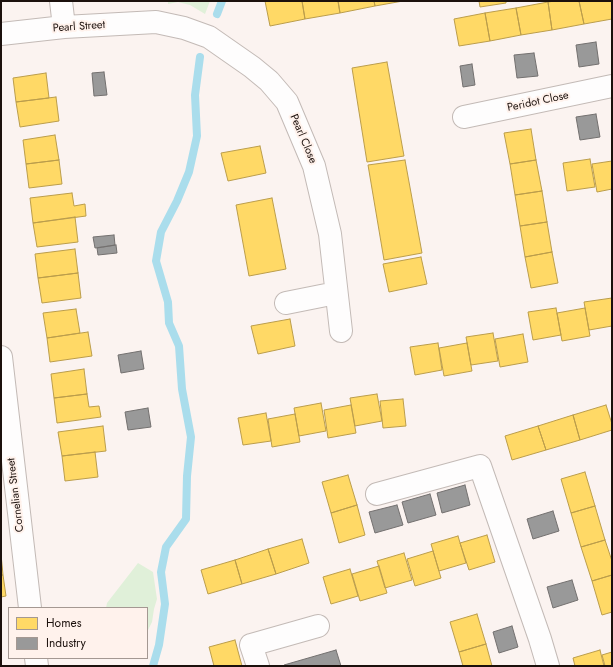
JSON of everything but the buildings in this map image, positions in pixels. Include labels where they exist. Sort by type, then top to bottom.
[{"type":"street","points":[[61,1],[64,27]]},
{"type":"street","name":"Pearl Street","points":[[1,34],[64,27],[156,22]]},
{"type":"street","name":"Pearl Close","points":[[156,22],[184,28],[209,38],[252,67],[269,81],[287,102],[314,166],[330,234],[341,331]]},
{"type":"street","name":"Peridot Close","points":[[464,117],[612,86]]},
{"type":"street","points":[[286,303],[336,293]]},
{"type":"street","name":"Cornelian Street","points":[[1,357],[6,445],[30,607]]},
{"type":"street","points":[[377,494],[480,466],[548,666]]},
{"type":"street","points":[[258,666],[251,645],[318,626]]},
{"type":"green space","points":[[168,1],[210,1],[205,14],[190,5],[178,2],[168,4]]},
{"type":"green space","points":[[138,563],[153,572],[157,599],[152,622],[148,630],[148,607],[106,607],[107,603]]},
{"type":"waterway","points":[[217,14],[222,1]]},
{"type":"waterway","points":[[153,666],[159,645],[165,604],[161,572],[166,547],[186,519],[187,476],[191,437],[182,389],[179,346],[169,323],[168,302],[156,261],[161,232],[177,201],[189,172],[197,136],[195,95],[200,57]]}]
